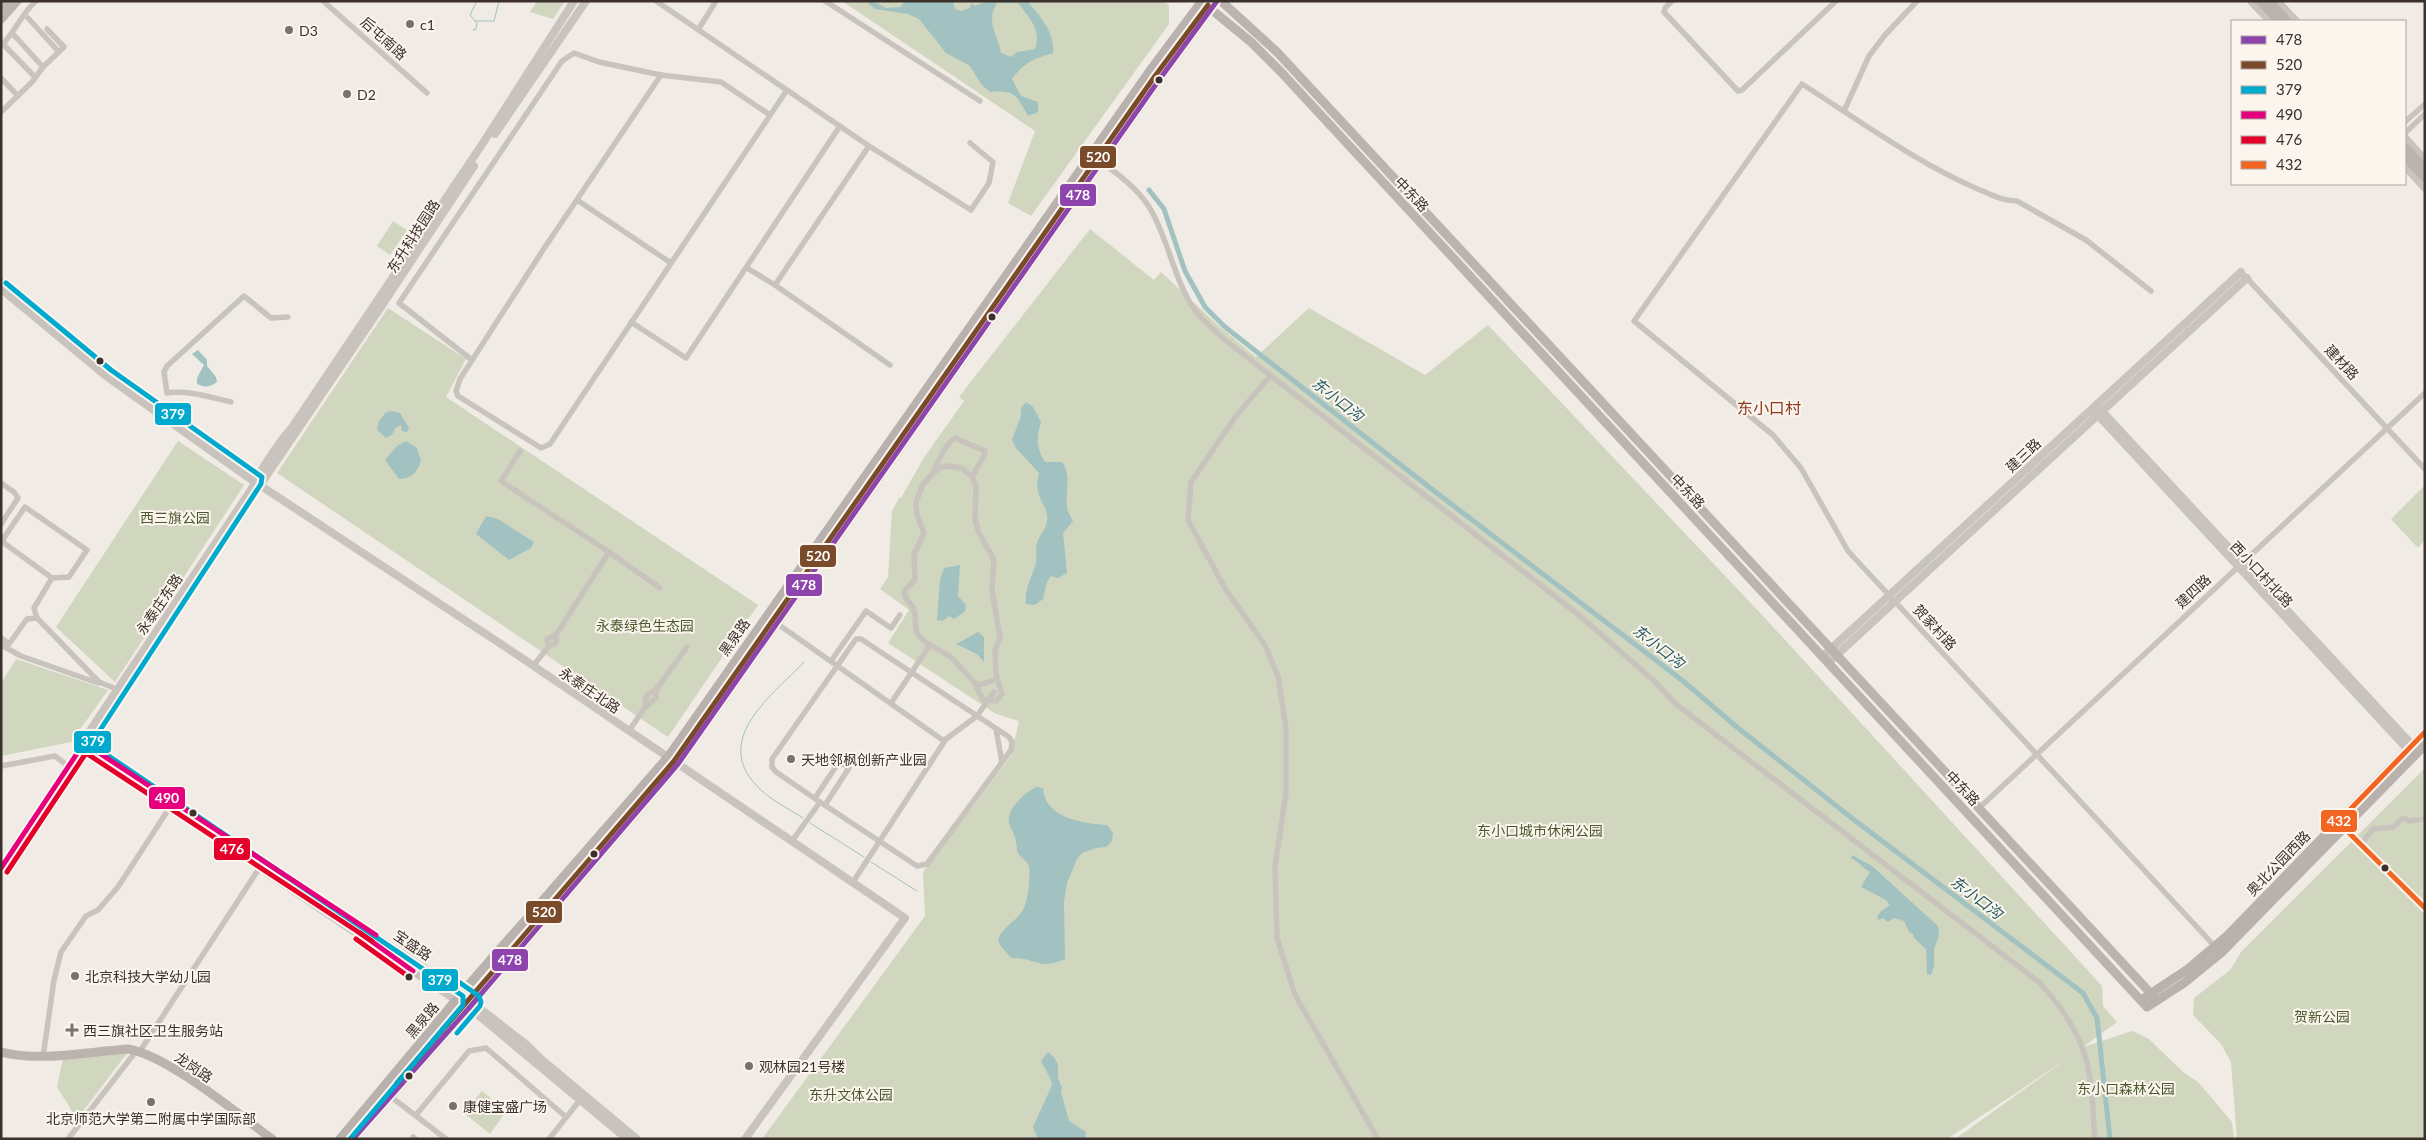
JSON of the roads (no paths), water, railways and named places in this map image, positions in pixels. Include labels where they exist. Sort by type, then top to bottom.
[{"type":"main road","points":[[1,6],[5,1]]},
{"type":"main road","points":[[1,19],[17,1]]},
{"type":"main road","name":"黑泉路","points":[[340,1139],[459,997],[668,757],[1094,150],[1201,1]]},
{"type":"main road","name":"中东路","points":[[1201,1],[1251,42],[1281,72],[2144,1004]]},
{"type":"main road","name":"黑泉路","points":[[354,1139],[678,764],[1106,162],[1116,142],[1217,1]]},
{"type":"main road","name":"中东路","points":[[1221,1],[1277,52],[2154,997]]},
{"type":"main road","points":[[2260,1],[2278,20]]},
{"type":"main road","points":[[2268,1],[2286,20]]},
{"type":"main road","points":[[2406,148],[2425,169]]},
{"type":"main road","points":[[2406,157],[2425,178]]},
{"type":"main road","name":"奥北公园西路","points":[[2144,1004],[2218,950],[2416,750],[2425,732]]},
{"type":"main road","points":[[1,1052],[19,1056],[43,1057],[128,1049],[139,1050]]},
{"type":"main road","name":"龙岗路","points":[[139,1050],[193,1082],[272,1139]]},
{"type":"street","points":[[35,77],[2,45],[19,26],[25,11],[36,1]]},
{"type":"street","name":"后屯南路","points":[[323,1],[427,93]]},
{"type":"street","name":"东升科技园路","points":[[257,481],[277,444],[292,426],[483,144],[574,1]]},
{"type":"street","name":"东升科技园路","points":[[257,481],[586,1]]},
{"type":"street","points":[[656,1],[869,146],[971,210],[989,183],[993,162],[970,142]]},
{"type":"street","points":[[698,30],[716,1]]},
{"type":"street","points":[[825,1],[980,100]]},
{"type":"street","points":[[1672,1],[1665,8],[1664,12],[1738,91],[1742,90],[1836,1]]},
{"type":"street","points":[[1917,1],[1885,35],[1870,56],[1844,111],[1920,160],[1968,185],[2006,201],[2017,201],[2086,240],[2151,291]]},
{"type":"street","points":[[2251,1],[2269,20]]},
{"type":"street","points":[[2277,1],[2295,20]]},
{"type":"street","points":[[28,18],[59,52]]},
{"type":"street","points":[[1,112],[64,47],[47,29]]},
{"type":"street","points":[[12,34],[43,67]]},
{"type":"street","points":[[472,360],[399,303],[562,61],[574,53],[598,62],[661,75],[721,82],[770,115]]},
{"type":"street","points":[[661,75],[472,360],[457,386],[458,396],[542,448],[550,444],[787,90]]},
{"type":"street","points":[[1,78],[18,96]]},
{"type":"street","name":"贺家村路","points":[[1844,111],[1802,84],[1634,321],[1773,436],[1801,468],[1848,551],[2218,950]]},
{"type":"street","points":[[2406,121],[2425,104]]},
{"type":"street","points":[[2406,132],[2425,114]]},
{"type":"street","points":[[632,322],[686,358],[840,126]]},
{"type":"street","points":[[2406,139],[2425,160]]},
{"type":"street","points":[[775,285],[869,146]]},
{"type":"street","points":[[1106,162],[1124,178],[1152,211],[1162,233],[1176,274],[1190,302],[1203,320],[1270,375],[1579,615],[1653,680],[1677,705],[2039,982],[2057,1001],[2069,1020],[2082,1048],[2089,1071],[2095,1139]]},
{"type":"street","points":[[2406,167],[2425,188]]},
{"type":"street","points":[[577,200],[671,263]]},
{"type":"street","points":[[747,268],[775,285],[890,365]]},
{"type":"street","name":"建三路","points":[[1825,660],[2244,275]]},
{"type":"street","name":"建材路","points":[[2244,275],[2425,469]]},
{"type":"street","name":"永泰庄北路","points":[[1,282],[110,372],[250,471],[257,481]]},
{"type":"street","name":"永泰庄北路","points":[[1,289],[106,376],[246,476],[257,481],[533,666],[905,918],[745,1139]]},
{"type":"street","points":[[231,402],[203,394],[180,391],[166,393],[164,372],[167,366],[244,296],[271,318],[288,317]]},
{"type":"street","points":[[1270,375],[1236,416],[1191,482],[1188,520],[1226,590],[1264,645],[1278,676],[1286,728],[1286,793],[1275,867],[1277,938],[1295,995],[1378,1139]]},
{"type":"street","name":"建四路","points":[[1979,808],[2425,393]]},
{"type":"street","name":"西小口村北路","points":[[2097,410],[2416,750]]},
{"type":"street","points":[[934,471],[937,463],[955,438],[985,451],[972,476]]},
{"type":"street","points":[[520,451],[502,481],[660,588]]},
{"type":"street","points":[[956,466],[972,476],[976,489],[974,519],[979,534],[994,560],[992,590],[1000,637],[995,651],[998,679],[1002,692],[1001,697],[996,701],[988,702],[980,697],[976,686],[950,656],[930,645],[917,634],[913,608],[904,594],[905,590],[915,579],[914,554],[924,533],[917,515],[916,502],[923,484],[938,468],[956,466]]},
{"type":"street","name":"永泰庄东路","points":[[1,868],[87,735],[257,481]]},
{"type":"street","points":[[1,483],[14,492],[18,498],[1,524]]},
{"type":"street","points":[[25,507],[87,550],[68,577],[52,578],[4,543],[3,539],[25,507]]},
{"type":"street","points":[[533,666],[549,646],[556,643],[556,634],[609,552]]},
{"type":"street","points":[[1,644],[21,656],[119,690],[98,682],[37,618],[34,608],[52,578]]},
{"type":"street","points":[[831,661],[866,611],[890,628],[900,616]]},
{"type":"street","points":[[1,638],[9,644],[27,619],[37,618]]},
{"type":"street","points":[[782,627],[944,741]]},
{"type":"street","points":[[856,639],[861,639],[912,673],[1009,737],[1012,742],[1011,750],[927,864],[917,866],[776,772],[771,763],[856,639]]},
{"type":"street","points":[[891,703],[930,645]]},
{"type":"street","points":[[629,731],[644,707],[656,698],[656,690],[687,647]]},
{"type":"street","points":[[976,686],[998,679]]},
{"type":"street","points":[[853,882],[944,741],[977,716],[994,692]]},
{"type":"street","points":[[996,729],[1002,762]]},
{"type":"street","name":"宝盛路","points":[[82,745],[170,807],[459,997]]},
{"type":"street","name":"宝盛路","points":[[82,745],[527,1044],[540,1058],[637,1139]]},
{"type":"street","points":[[1,766],[55,756],[68,766]]},
{"type":"street","points":[[792,841],[820,801],[849,768],[839,762],[820,801]]},
{"type":"street","points":[[43,1057],[54,980],[61,952],[86,916],[98,910],[118,887],[170,807]]},
{"type":"street","points":[[2360,844],[2373,829],[2393,827],[2403,818],[2409,821],[2425,819]]},
{"type":"street","points":[[2341,825],[2425,908]]},
{"type":"street","points":[[68,1139],[139,1050],[260,867]]},
{"type":"street","name":"宝盛路","points":[[471,1005],[627,1139]]},
{"type":"street","points":[[416,1114],[469,1051],[486,1048],[566,1117]]},
{"type":"street","points":[[390,1096],[416,1114],[446,1139]]},
{"type":"street","points":[[549,1139],[580,1100]]},
{"type":"water","points":[[866,1],[873,1],[886,8],[900,7],[905,1],[949,1],[953,2],[955,9],[961,11],[970,8],[972,3],[975,6],[986,1],[1027,1],[1049,31],[1052,38],[1053,53],[1030,62],[1012,79],[1021,96],[1038,102],[1038,112],[1028,116],[1014,95],[1005,92],[990,92],[981,84],[970,66],[946,53],[919,19],[908,14],[875,9]],"holes":[[[997,3],[1018,3],[1036,30],[1037,42],[1035,49],[1017,52],[1011,57],[1001,53],[993,28],[992,16]]]},
{"type":"water","points":[[198,350],[207,360],[207,366],[216,377],[217,382],[210,386],[197,384],[197,378],[204,365],[192,354]]},
{"type":"water","points":[[1026,402],[1033,407],[1041,422],[1038,442],[1045,462],[1062,462],[1065,467],[1067,473],[1067,508],[1073,521],[1063,533],[1067,573],[1058,578],[1051,576],[1047,582],[1043,599],[1035,605],[1026,604],[1026,593],[1036,563],[1037,543],[1046,525],[1047,516],[1039,496],[1037,482],[1039,473],[1016,448],[1012,440],[1021,416],[1021,408]]},
{"type":"water","points":[[386,412],[400,413],[409,428],[407,432],[402,431],[401,425],[395,428],[392,435],[386,438],[377,430],[379,421]]},
{"type":"water","points":[[406,441],[417,448],[421,461],[413,474],[399,479],[385,460],[397,446]]},
{"type":"water","points":[[486,516],[498,519],[534,542],[531,548],[509,560],[476,534]]},
{"type":"water","points":[[960,565],[958,596],[966,605],[965,611],[954,619],[949,616],[942,621],[937,620],[940,580],[944,568]]},
{"type":"water","points":[[978,632],[984,637],[984,662],[977,654],[956,644]]},
{"type":"water","points":[[1037,787],[1043,788],[1045,798],[1058,813],[1077,821],[1107,825],[1113,833],[1112,841],[1106,847],[1082,853],[1077,859],[1067,883],[1064,901],[1065,959],[1048,964],[1011,958],[1000,945],[998,939],[1003,931],[1021,913],[1027,897],[1029,883],[1029,866],[1017,851],[1016,840],[1010,826],[1010,814],[1012,808],[1021,798]]},
{"type":"water","points":[[1852,855],[1872,866],[1938,926],[1939,936],[1934,949],[1934,966],[1931,975],[1927,974],[1926,949],[1909,932],[1904,921],[1894,918],[1888,922],[1883,918],[1878,920],[1877,917],[1881,911],[1890,905],[1886,900],[1861,887],[1870,872],[1851,858]]},
{"type":"water","points":[[1048,1052],[1058,1064],[1058,1079],[1062,1087],[1061,1092],[1069,1121],[1086,1132],[1085,1139],[1038,1139],[1033,1127],[1052,1085],[1041,1061]]},
{"type":"waterway","points":[[473,30],[476,29],[477,23],[470,15],[477,1]]},
{"type":"waterway","points":[[475,21],[494,21],[499,1]]},
{"type":"waterway","name":"东小口沟","points":[[1149,190],[1164,209],[1185,271],[1205,307],[1225,327],[1429,487],[1683,681],[1738,728],[1853,819],[2083,993],[2097,1018],[2110,1139]]},
{"type":"waterway","points":[[803,818],[772,799],[756,785],[744,768],[741,750],[744,734],[752,718],[804,662]]},
{"type":"waterway","points":[[810,823],[864,857]]},
{"type":"waterway","points":[[871,862],[917,891]]},
{"type":"place","name":"c1","points":[[410,24]]},
{"type":"place","name":"D3","points":[[289,30]]},
{"type":"place","name":"D2","points":[[347,94]]},
{"type":"place","name":"天地邻枫创新产业园","points":[[791,759]]},
{"type":"place","name":"北京科技大学幼儿园","points":[[75,976]]},
{"type":"place","name":"西三旗社区卫生服务站","points":[[72,1030]]},
{"type":"place","name":"观林园21号楼","points":[[749,1066]]},
{"type":"place","name":"北京师范大学第二附属中学国际部","points":[[151,1102]]},
{"type":"place","name":"康健宝盛广场","points":[[453,1106]]},
{"type":"district","name":"东小口村","points":[[1769,407]]},
{"type":"park label","name":"西三旗公园","points":[[175,517]]},
{"type":"park label","name":"永泰绿色生态园","points":[[645,625]]},
{"type":"park label","name":"东小口城市休闲公园","points":[[1540,830]]},
{"type":"park label","name":"贺新公园","points":[[2322,1016]]},
{"type":"park label","name":"东小口森林公园","points":[[2126,1088]]},
{"type":"park label","name":"东升文体公园","points":[[851,1094]]}]
